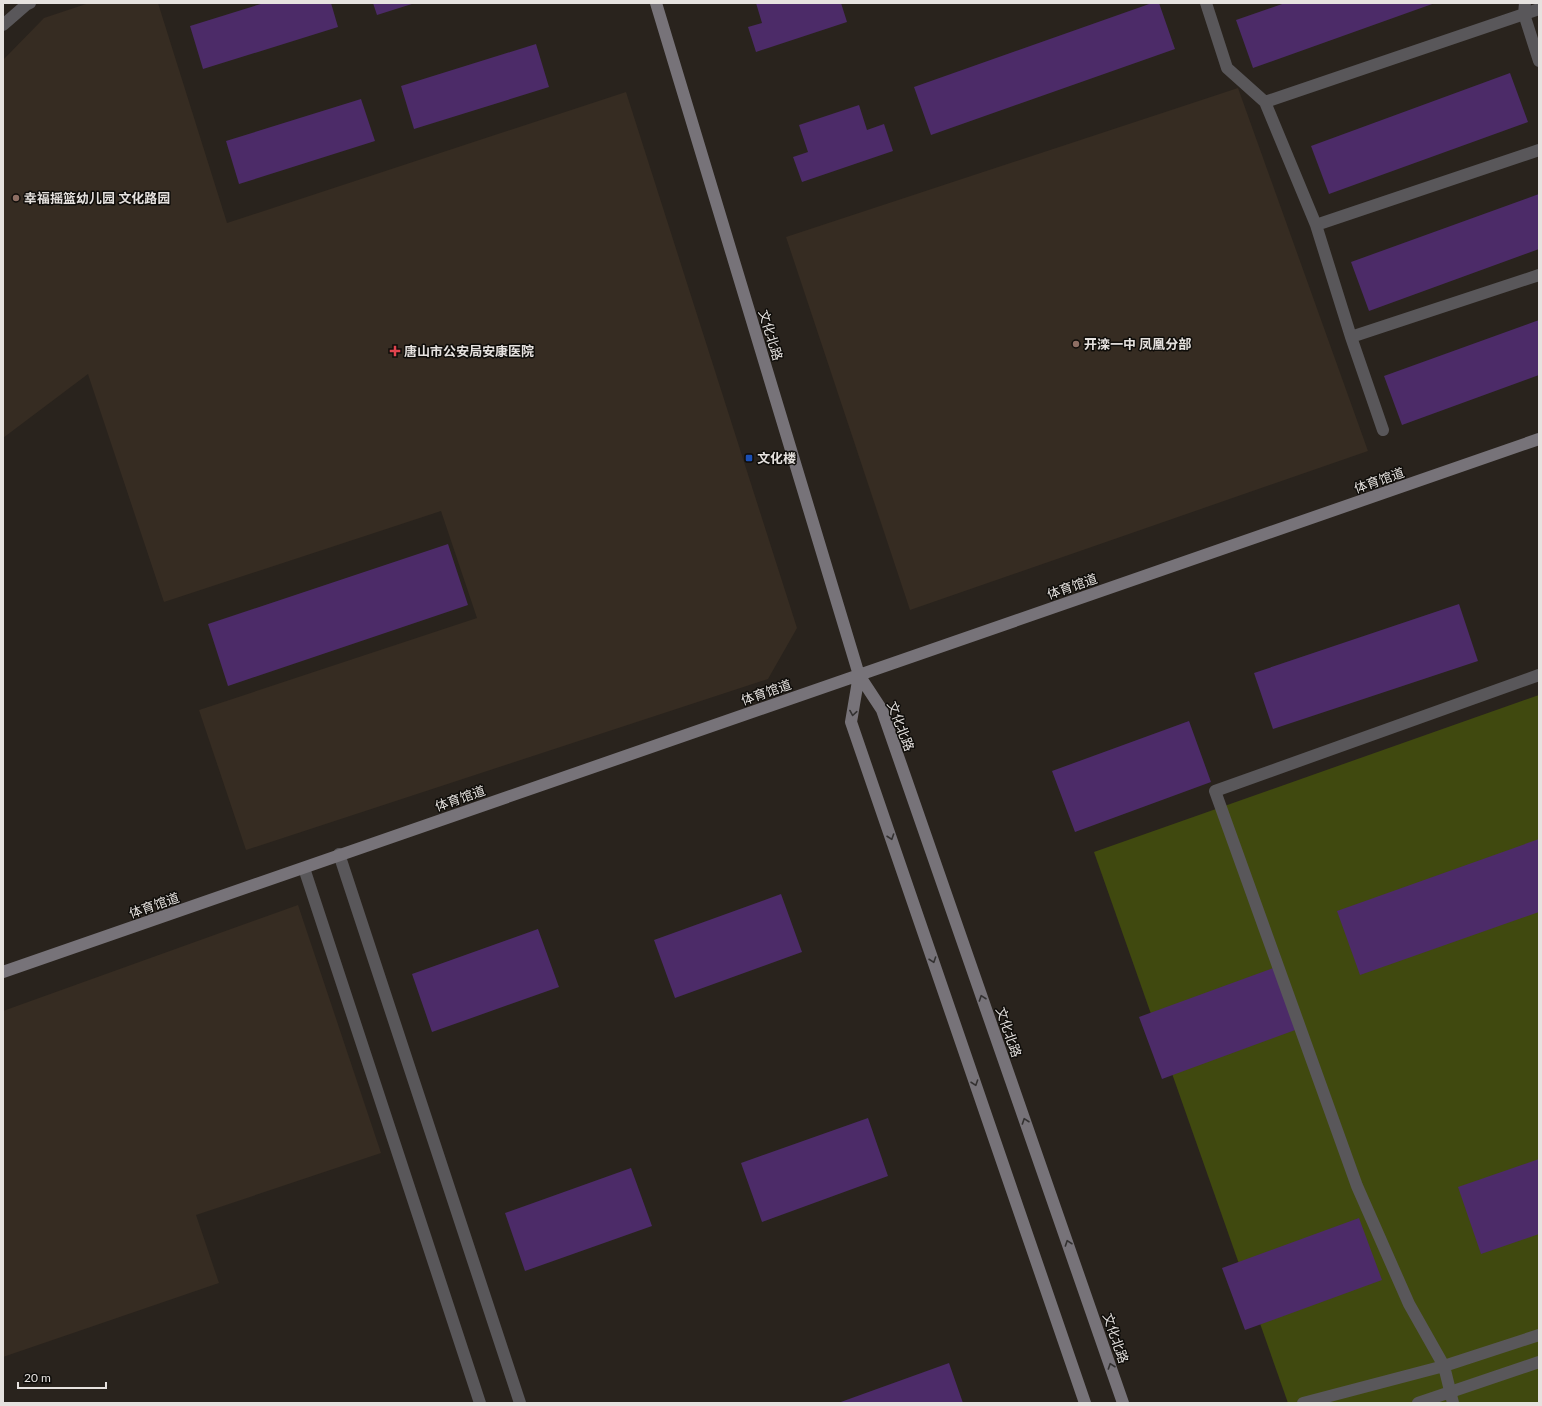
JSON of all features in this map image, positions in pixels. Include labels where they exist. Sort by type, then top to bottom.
[{"type":"street","points":[[3,25],[26,4],[30,3]]},
{"type":"street","name":"文化北路","points":[[656,3],[859,675],[882,710],[1124,1403]]},
{"type":"street","points":[[1206,3],[1227,68],[1265,102],[1316,225],[1351,337],[1384,430]]},
{"type":"street","points":[[1265,102],[1524,9],[1539,9]]},
{"type":"street","points":[[1524,9],[1539,61]]},
{"type":"street","points":[[1316,225],[1539,150]]},
{"type":"street","points":[[1351,337],[1539,274]]},
{"type":"street","name":"体育馆道","points":[[3,972],[304,868],[339,854],[1539,439]]},
{"type":"street","name":"文化北路","points":[[859,675],[852,722],[1085,1403]]},
{"type":"street","points":[[1451,1397],[1444,1366],[1409,1304],[1357,1186],[1215,791],[1539,675]]},
{"type":"street","points":[[339,854],[520,1403]]},
{"type":"street","points":[[304,868],[480,1403]]},
{"type":"street","points":[[1303,1403],[1444,1366],[1539,1335]]},
{"type":"street","points":[[1418,1403],[1451,1397],[1539,1362]]},
{"type":"shaded area","points":[[89,3],[158,3],[227,223],[626,92],[797,628],[768,679],[246,850],[199,710],[477,618],[441,511],[164,602],[88,374],[3,438],[3,60],[44,18]]},
{"type":"shaded area","name":"开滦一中 凤凰分部","points":[[1238,88],[1368,451],[910,610],[786,237]]},
{"type":"shaded area","points":[[298,905],[381,1153],[196,1215],[219,1283],[3,1357],[3,1011]]},
{"type":"green space","points":[[1539,695],[1539,1403],[1288,1403],[1094,852]]},
{"type":"building","points":[[264,3],[331,3],[338,27],[203,69],[190,26]]},
{"type":"building","points":[[373,3],[415,3],[377,15]]},
{"type":"building","points":[[756,3],[841,3],[847,22],[756,52],[748,27],[762,23]]},
{"type":"building","points":[[1152,3],[1159,3],[1175,49],[931,135],[914,87]]},
{"type":"building","points":[[1285,3],[1435,3],[1253,68],[1236,20]]},
{"type":"building","points":[[536,44],[549,87],[414,129],[401,86]]},
{"type":"building","points":[[1510,73],[1528,122],[1329,194],[1311,146]]},
{"type":"building","points":[[361,99],[375,141],[239,184],[226,141]]},
{"type":"building","points":[[859,105],[867,130],[884,124],[893,151],[802,182],[793,157],[808,152],[799,125]]},
{"type":"building","points":[[1539,194],[1539,249],[1369,311],[1351,262]]},
{"type":"building","points":[[1539,320],[1539,375],[1402,425],[1384,376]]},
{"type":"building","points":[[448,544],[468,605],[228,686],[208,624]]},
{"type":"building","points":[[1459,604],[1478,661],[1273,729],[1254,673]]},
{"type":"building","points":[[1189,721],[1211,782],[1075,832],[1052,771]]},
{"type":"building","points":[[1539,839],[1539,912],[1360,975],[1337,911]]},
{"type":"building","points":[[781,894],[802,952],[675,998],[654,940]]},
{"type":"building","points":[[538,929],[559,987],[432,1032],[412,974]]},
{"type":"building","points":[[1276,967],[1298,1029],[1162,1079],[1139,1017]]},
{"type":"building","points":[[868,1118],[888,1176],[762,1222],[741,1163]]},
{"type":"building","points":[[1539,1159],[1539,1234],[1481,1254],[1458,1187]]},
{"type":"building","points":[[631,1168],[652,1226],[525,1271],[505,1213]]},
{"type":"building","points":[[1359,1218],[1382,1280],[1245,1330],[1222,1268]]},
{"type":"building","points":[[949,1363],[963,1403],[838,1403]]},
{"type":"place","name":"幸福摇篮幼儿园 文化路园","points":[[16,198]]},
{"type":"place","name":"开滦一中 凤凰分部","points":[[1076,344]]},
{"type":"place","name":"唐山市公安局安康医院","points":[[395,351]]},
{"type":"place","name":"文化楼","points":[[749,458]]}]
